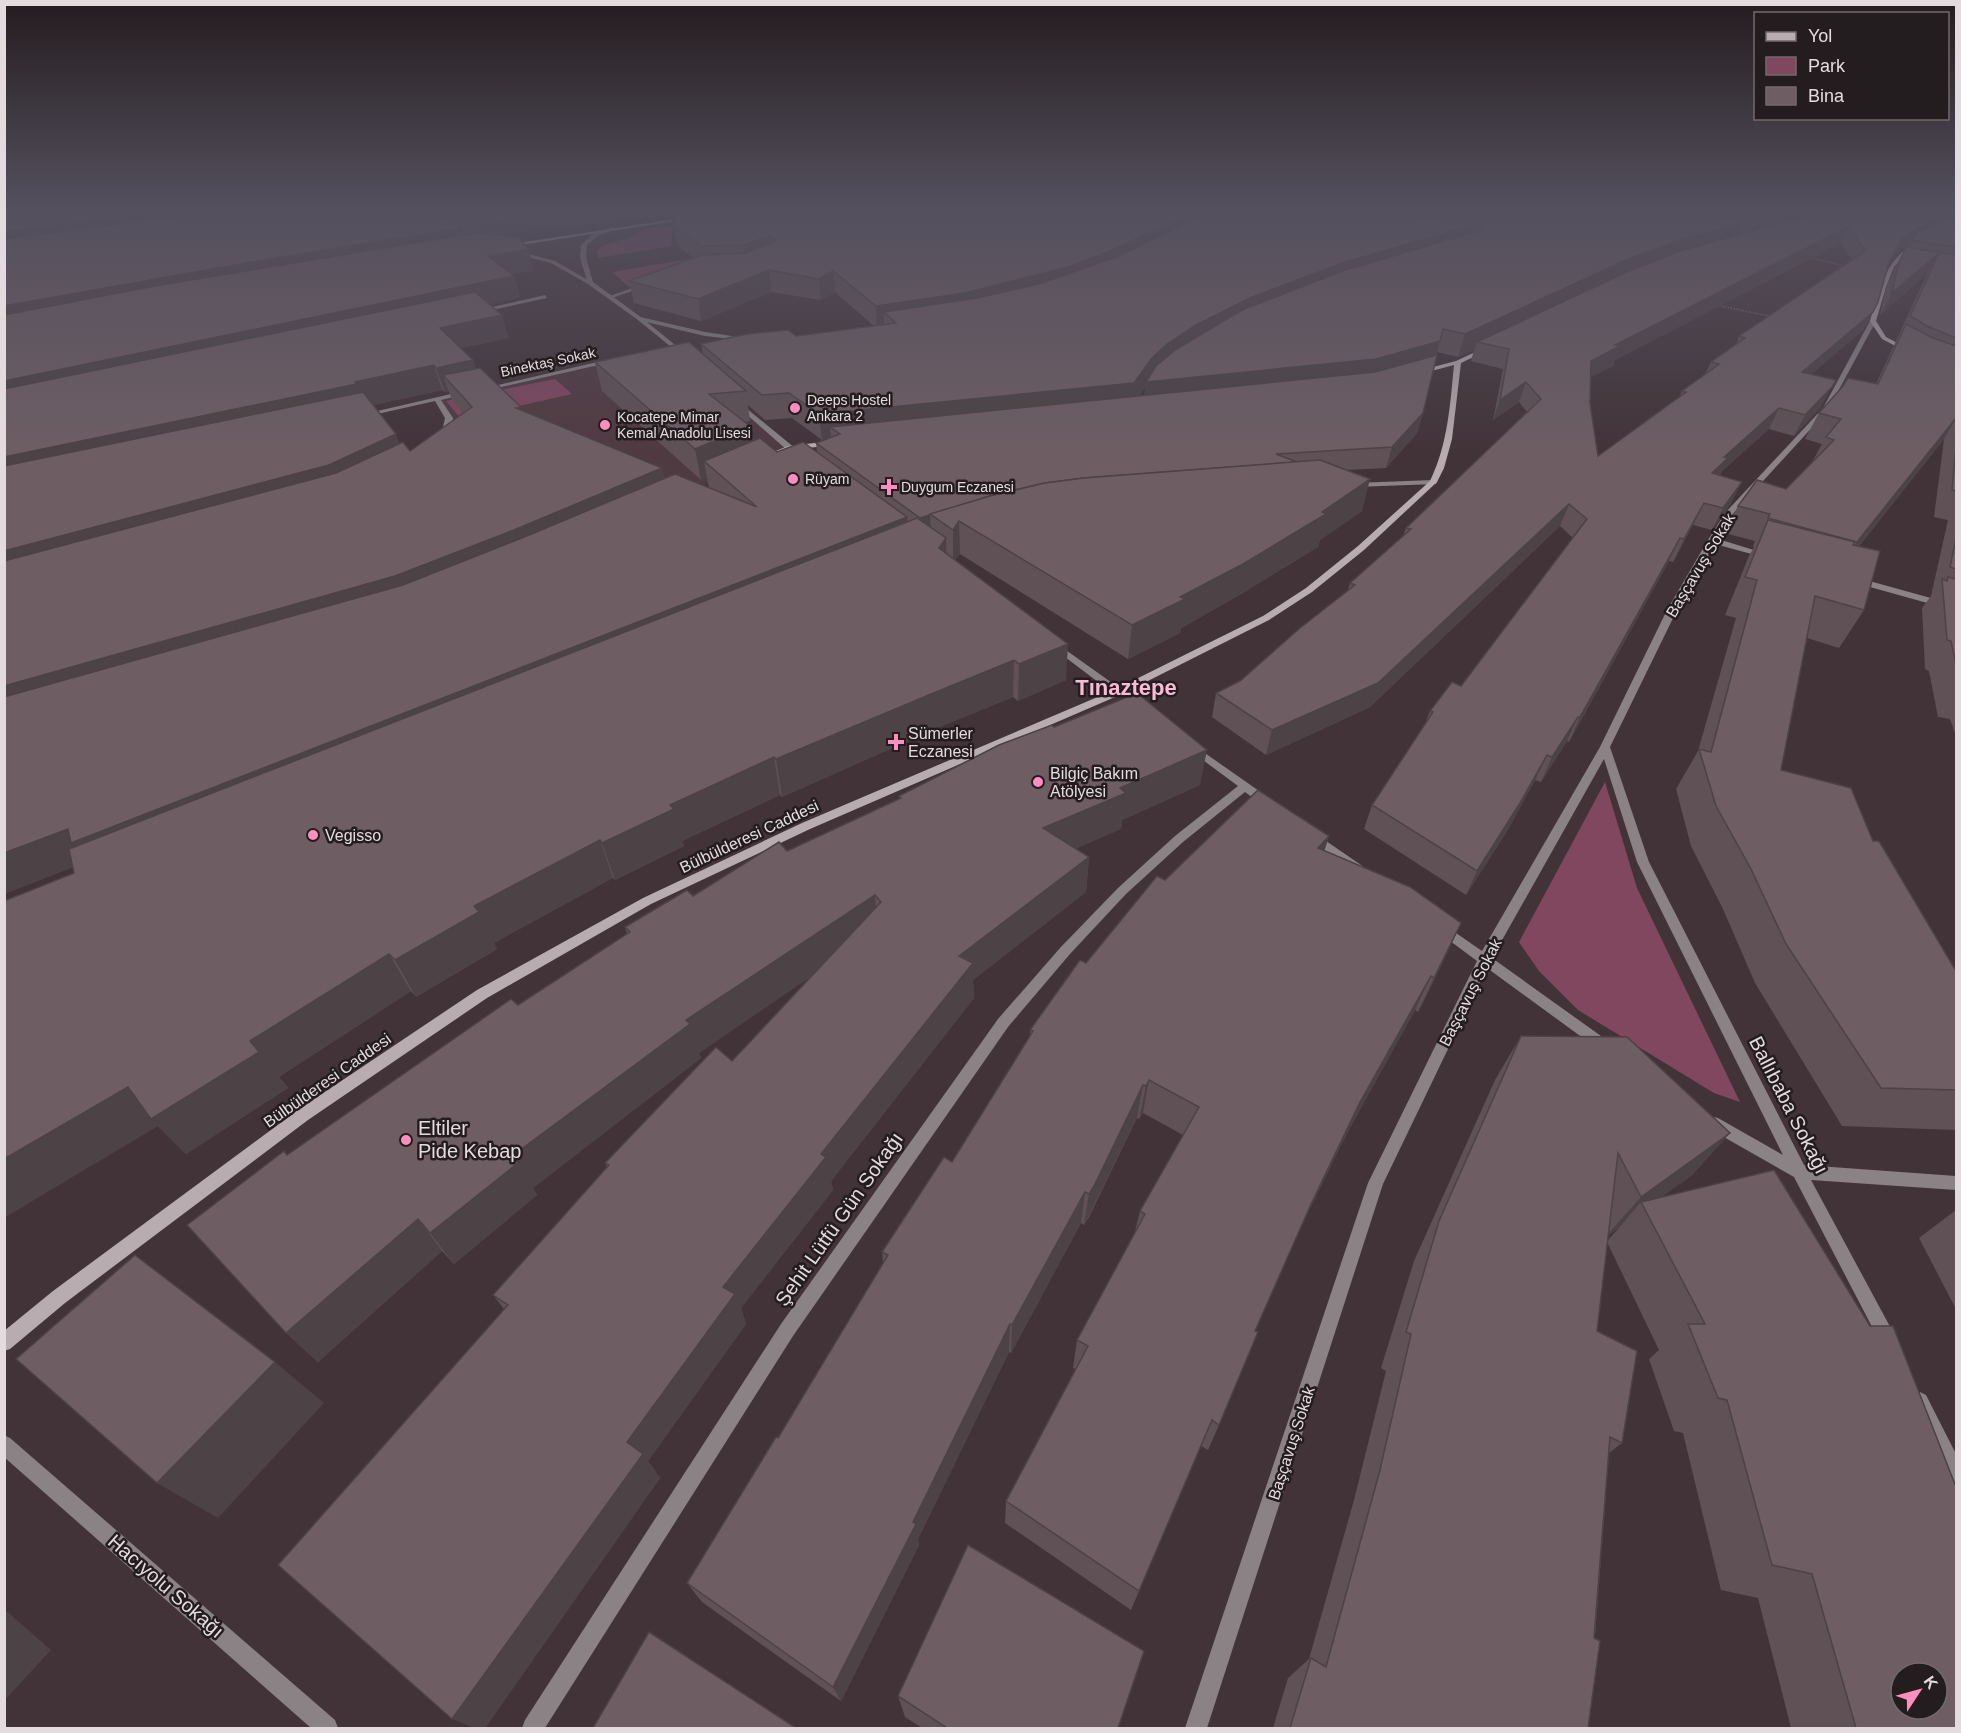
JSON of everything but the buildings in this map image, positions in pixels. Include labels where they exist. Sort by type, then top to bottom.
[{"type":"main road","points":[[1882,292],[1873,321],[1884,338],[1918,355]]},
{"type":"main road","points":[[1409,376],[1458,362],[1499,343]]},
{"type":"main road","name":"Bülbülderesi Caddesi","points":[[4,1343],[59,1297],[293,1122],[482,994],[647,901],[806,826],[1123,695],[1256,624],[1301,595],[1361,548],[1433,482],[1441,469],[1451,431],[1458,362]]},
{"type":"main road","points":[[755,462],[788,448],[846,442]]},
{"type":"street","points":[[603,292],[640,319],[692,363]]},
{"type":"street","points":[[610,297],[626,292]]},
{"type":"street","points":[[464,314],[545,297]]},
{"type":"street","points":[[640,319],[705,334],[758,339]]},
{"type":"street","name":"Başçavuş Sokak","points":[[1196,1728],[1376,1183],[1484,960],[1605,747],[1671,610],[1728,515],[1826,409],[1873,321]]},
{"type":"street","points":[[663,350],[675,347]]},
{"type":"street","name":"Binektaş Sokak","points":[[358,416],[618,359]]},
{"type":"street","points":[[727,393],[788,448],[807,462]]},
{"type":"street","points":[[437,399],[449,418],[446,432],[438,444]]},
{"type":"street","points":[[1340,486],[1433,482]]},
{"type":"street","points":[[1712,540],[1779,558]]},
{"type":"street","points":[[1845,577],[1956,608]]},
{"type":"street","points":[[1051,642],[1123,695]]},
{"type":"street","points":[[1181,739],[1274,807]]},
{"type":"street","name":"Ballıbaba Sokağı","points":[[1605,747],[1643,862],[1799,1172],[1896,1356]]},
{"type":"street","name":"Şehit Lütfü Gün Sokağı","points":[[533,1728],[787,1330],[1003,1023],[1122,891],[1179,839],[1245,786]]},
{"type":"street","points":[[1302,828],[1369,876]]},
{"type":"street","points":[[1436,925],[1616,1054]]},
{"type":"street","points":[[1701,1115],[1799,1172],[1956,1183]]},
{"type":"street","points":[[1913,1386],[1956,1473]]},
{"type":"street","name":"Hacıyolu Sokağı","points":[[4,1444],[327,1728]]},
{"type":"path","points":[[1713,304],[1784,319]]},
{"type":"shaded area","name":"Kocatepe Mimar Kemal Anadolu Lisesi","points":[[675,347],[788,448],[686,493],[438,444],[449,418],[437,399]]},
{"type":"green space","points":[[555,379],[572,394],[461,419],[446,401]]},
{"type":"green space","points":[[1605,782],[1637,888],[1740,1102],[1714,1093],[1578,1010],[1539,971],[1519,942]]},
{"type":"place","name":"Deeps Hostel Ankara 2","points":[[795,408]]},
{"type":"place","name":"Kocatepe Mimar Kemal Anadolu Lisesi","points":[[605,425]]},
{"type":"place","name":"Rüyam","points":[[793,479]]},
{"type":"place","name":"Duygum Eczanesi","points":[[889,487]]},
{"type":"place","name":"Sümerler Eczanesi","points":[[896,742]]},
{"type":"place","name":"Bilgiç Bakım Atölyesi","points":[[1038,782]]},
{"type":"place","name":"Vegisso","points":[[313,835]]},
{"type":"place","name":"Eltiler Pide Kebap","points":[[406,1140]]},
{"type":"district","name":"Tınaztepe","points":[[1126,687]]}]
